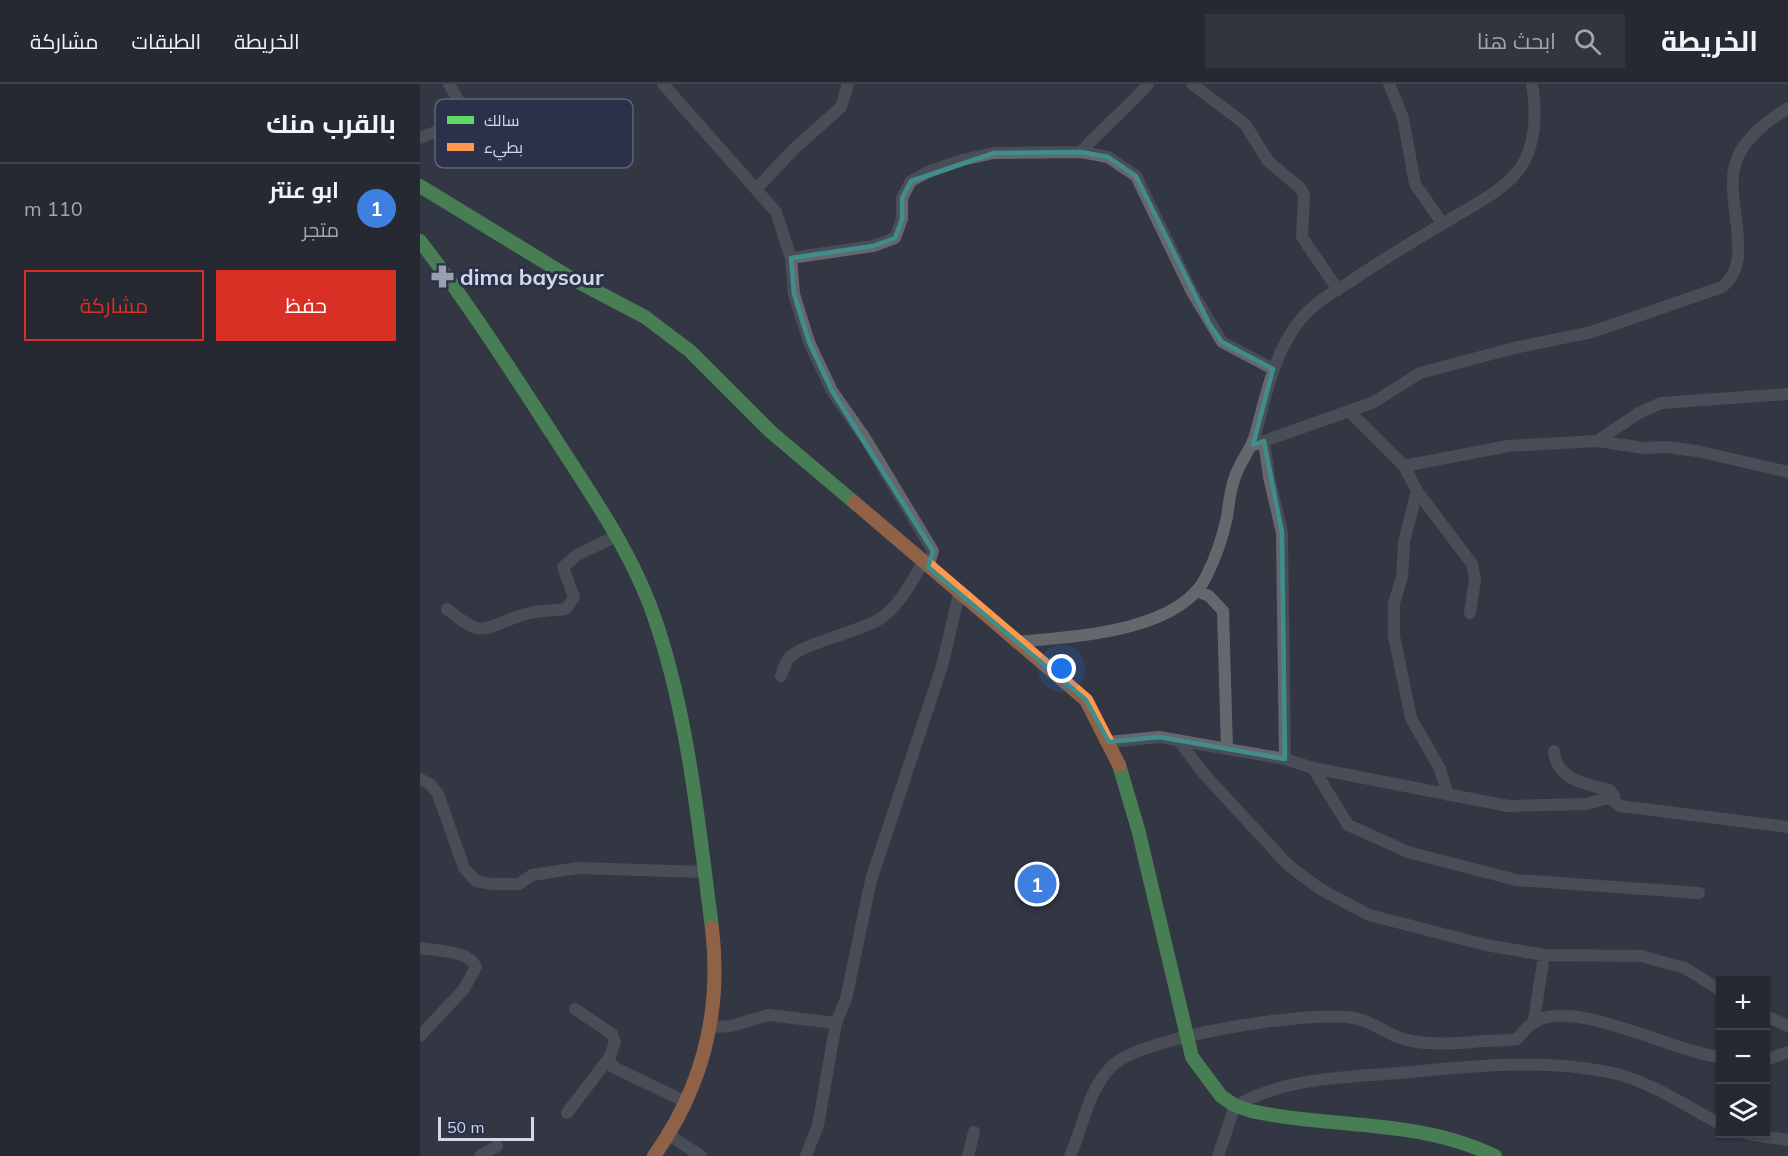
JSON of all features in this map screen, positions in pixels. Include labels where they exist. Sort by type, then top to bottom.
[{"type":"street","points":[[449,84],[458,99]]},
{"type":"street","points":[[663,84],[776,212],[791,258],[794,294],[809,342],[832,391],[865,438],[933,551],[901,599],[882,617],[861,630],[810,646],[789,657],[781,676]]},
{"type":"street","points":[[757,188],[793,150],[841,107],[848,84]]},
{"type":"street","points":[[1081,152],[1117,114],[1132,103],[1148,84]]},
{"type":"street","points":[[1192,84],[1245,124],[1268,161],[1300,188],[1304,195],[1302,237],[1338,290]]},
{"type":"street","points":[[1389,84],[1405,126],[1415,184],[1443,224]]},
{"type":"street","points":[[1015,642],[1097,634],[1140,622],[1173,609],[1197,591],[1206,577],[1227,519],[1235,476],[1258,443],[1273,369],[1288,338],[1302,318],[1338,290],[1506,182],[1525,161],[1533,135],[1536,106],[1532,84]]},
{"type":"street","points":[[1258,443],[1374,402],[1420,373],[1504,351],[1592,332],[1722,287],[1731,280],[1738,265],[1734,194],[1736,161],[1745,143],[1767,122],[1788,108]]},
{"type":"street","points":[[420,138],[435,132]]},
{"type":"street","points":[[791,258],[873,246],[895,238],[902,219],[902,198],[911,181],[928,172],[962,160],[994,153],[1081,152],[1108,157],[1136,176],[1152,214],[1210,325],[1222,342],[1273,369]]},
{"type":"street","points":[[420,186],[569,277],[645,317],[690,351],[771,432],[1015,642],[1086,700],[1122,771],[1138,829],[1186,1038],[1203,1075],[1213,1088],[1235,1106],[1275,1115],[1379,1126],[1433,1135],[1481,1148],[1495,1156]]},
{"type":"street","points":[[420,241],[453,283],[616,536],[646,596],[666,660],[688,762],[717,959],[712,1027],[686,1102],[669,1135],[654,1156]]},
{"type":"street","points":[[1597,441],[1639,413],[1661,403],[1788,394]]},
{"type":"street","points":[[1349,411],[1404,466],[1417,491],[1472,564],[1475,580],[1470,614]]},
{"type":"street","points":[[1404,466],[1508,446],[1597,441],[1697,451],[1788,472]]},
{"type":"street","points":[[1258,443],[1269,477],[1282,533],[1285,759]]},
{"type":"street","points":[[1417,491],[1404,542],[1402,577],[1394,603],[1394,636],[1411,718],[1440,769],[1448,795]]},
{"type":"street","points":[[447,609],[468,625],[485,631],[531,612],[566,609],[574,597],[563,567],[577,555],[616,536]]},
{"type":"street","points":[[1197,591],[1209,596],[1223,611],[1227,749]]},
{"type":"street","points":[[806,1156],[818,1125],[836,1023],[846,999],[871,880],[942,666],[959,594]]},
{"type":"street","points":[[1109,742],[1159,737],[1285,759],[1313,768],[1508,806],[1587,804],[1611,799],[1620,806],[1788,827]]},
{"type":"street","points":[[1179,741],[1204,774],[1288,865],[1320,889],[1369,915],[1486,945],[1544,955],[1641,956],[1685,968],[1716,987]]},
{"type":"street","points":[[1554,752],[1558,768],[1567,776],[1580,783],[1614,792],[1611,799]]},
{"type":"street","points":[[1313,768],[1348,825],[1408,852],[1516,880],[1699,893]]},
{"type":"street","points":[[420,779],[434,788],[464,868],[472,878],[480,882],[516,885],[532,875],[578,868],[703,872]]},
{"type":"street","points":[[420,948],[464,956],[472,960],[476,967],[464,989],[420,1036]]},
{"type":"street","points":[[1534,1022],[1544,955]]},
{"type":"street","points":[[567,1113],[609,1058],[615,1043],[612,1034],[575,1010]]},
{"type":"street","points":[[712,1027],[731,1026],[768,1015],[836,1023]]},
{"type":"street","points":[[1070,1156],[1088,1104],[1111,1067],[1131,1054],[1227,1026],[1316,1016],[1355,1018],[1398,1037],[1427,1044],[1517,1040],[1534,1022],[1557,1016],[1585,1019],[1716,1057]]},
{"type":"street","points":[[1770,1018],[1788,1026]]},
{"type":"street","points":[[1770,1059],[1788,1052]]},
{"type":"street","points":[[609,1058],[615,1068],[686,1102]]},
{"type":"street","points":[[1218,1156],[1235,1106],[1259,1093],[1308,1081],[1474,1066],[1554,1066],[1614,1074],[1665,1093],[1716,1122]]},
{"type":"street","points":[[968,1156],[974,1132]]},
{"type":"street","points":[[669,1135],[701,1156]]},
{"type":"street","points":[[1770,1137],[1788,1140]]},
{"type":"street","points":[[480,1156],[497,1146]]},
{"type":"highlighted area","points":[[1081,152],[1108,157],[1136,176],[1210,325],[1222,342],[1273,369],[1253,445],[1264,441],[1282,533],[1285,759],[1159,737],[1109,742],[1086,700],[928,567],[933,551],[832,391],[809,342],[794,294],[791,258],[873,246],[895,238],[902,219],[902,198],[911,181],[994,153]]},
{"type":"traffic: fast","points":[[420,186],[569,277],[645,317],[690,351],[771,432],[855,503]]},
{"type":"traffic: fast","points":[[420,241],[488,336],[597,504],[625,551],[648,600],[668,662],[685,737],[712,928]]},
{"type":"traffic: fast","points":[[1119,765],[1138,829],[1192,1057],[1221,1096],[1234,1105],[1251,1111],[1282,1117],[1374,1126],[1435,1135],[1495,1156]]},
{"type":"traffic: slow","points":[[855,503],[1086,700],[1119,765]]},
{"type":"traffic: slow","points":[[654,1156],[685,1103],[697,1076],[705,1048],[714,989],[712,928]]},
{"type":"place","name":"dima baysour","points":[[442,277]]},
{"type":"place","name":"ابو عنتر","points":[[1037,884]]}]
